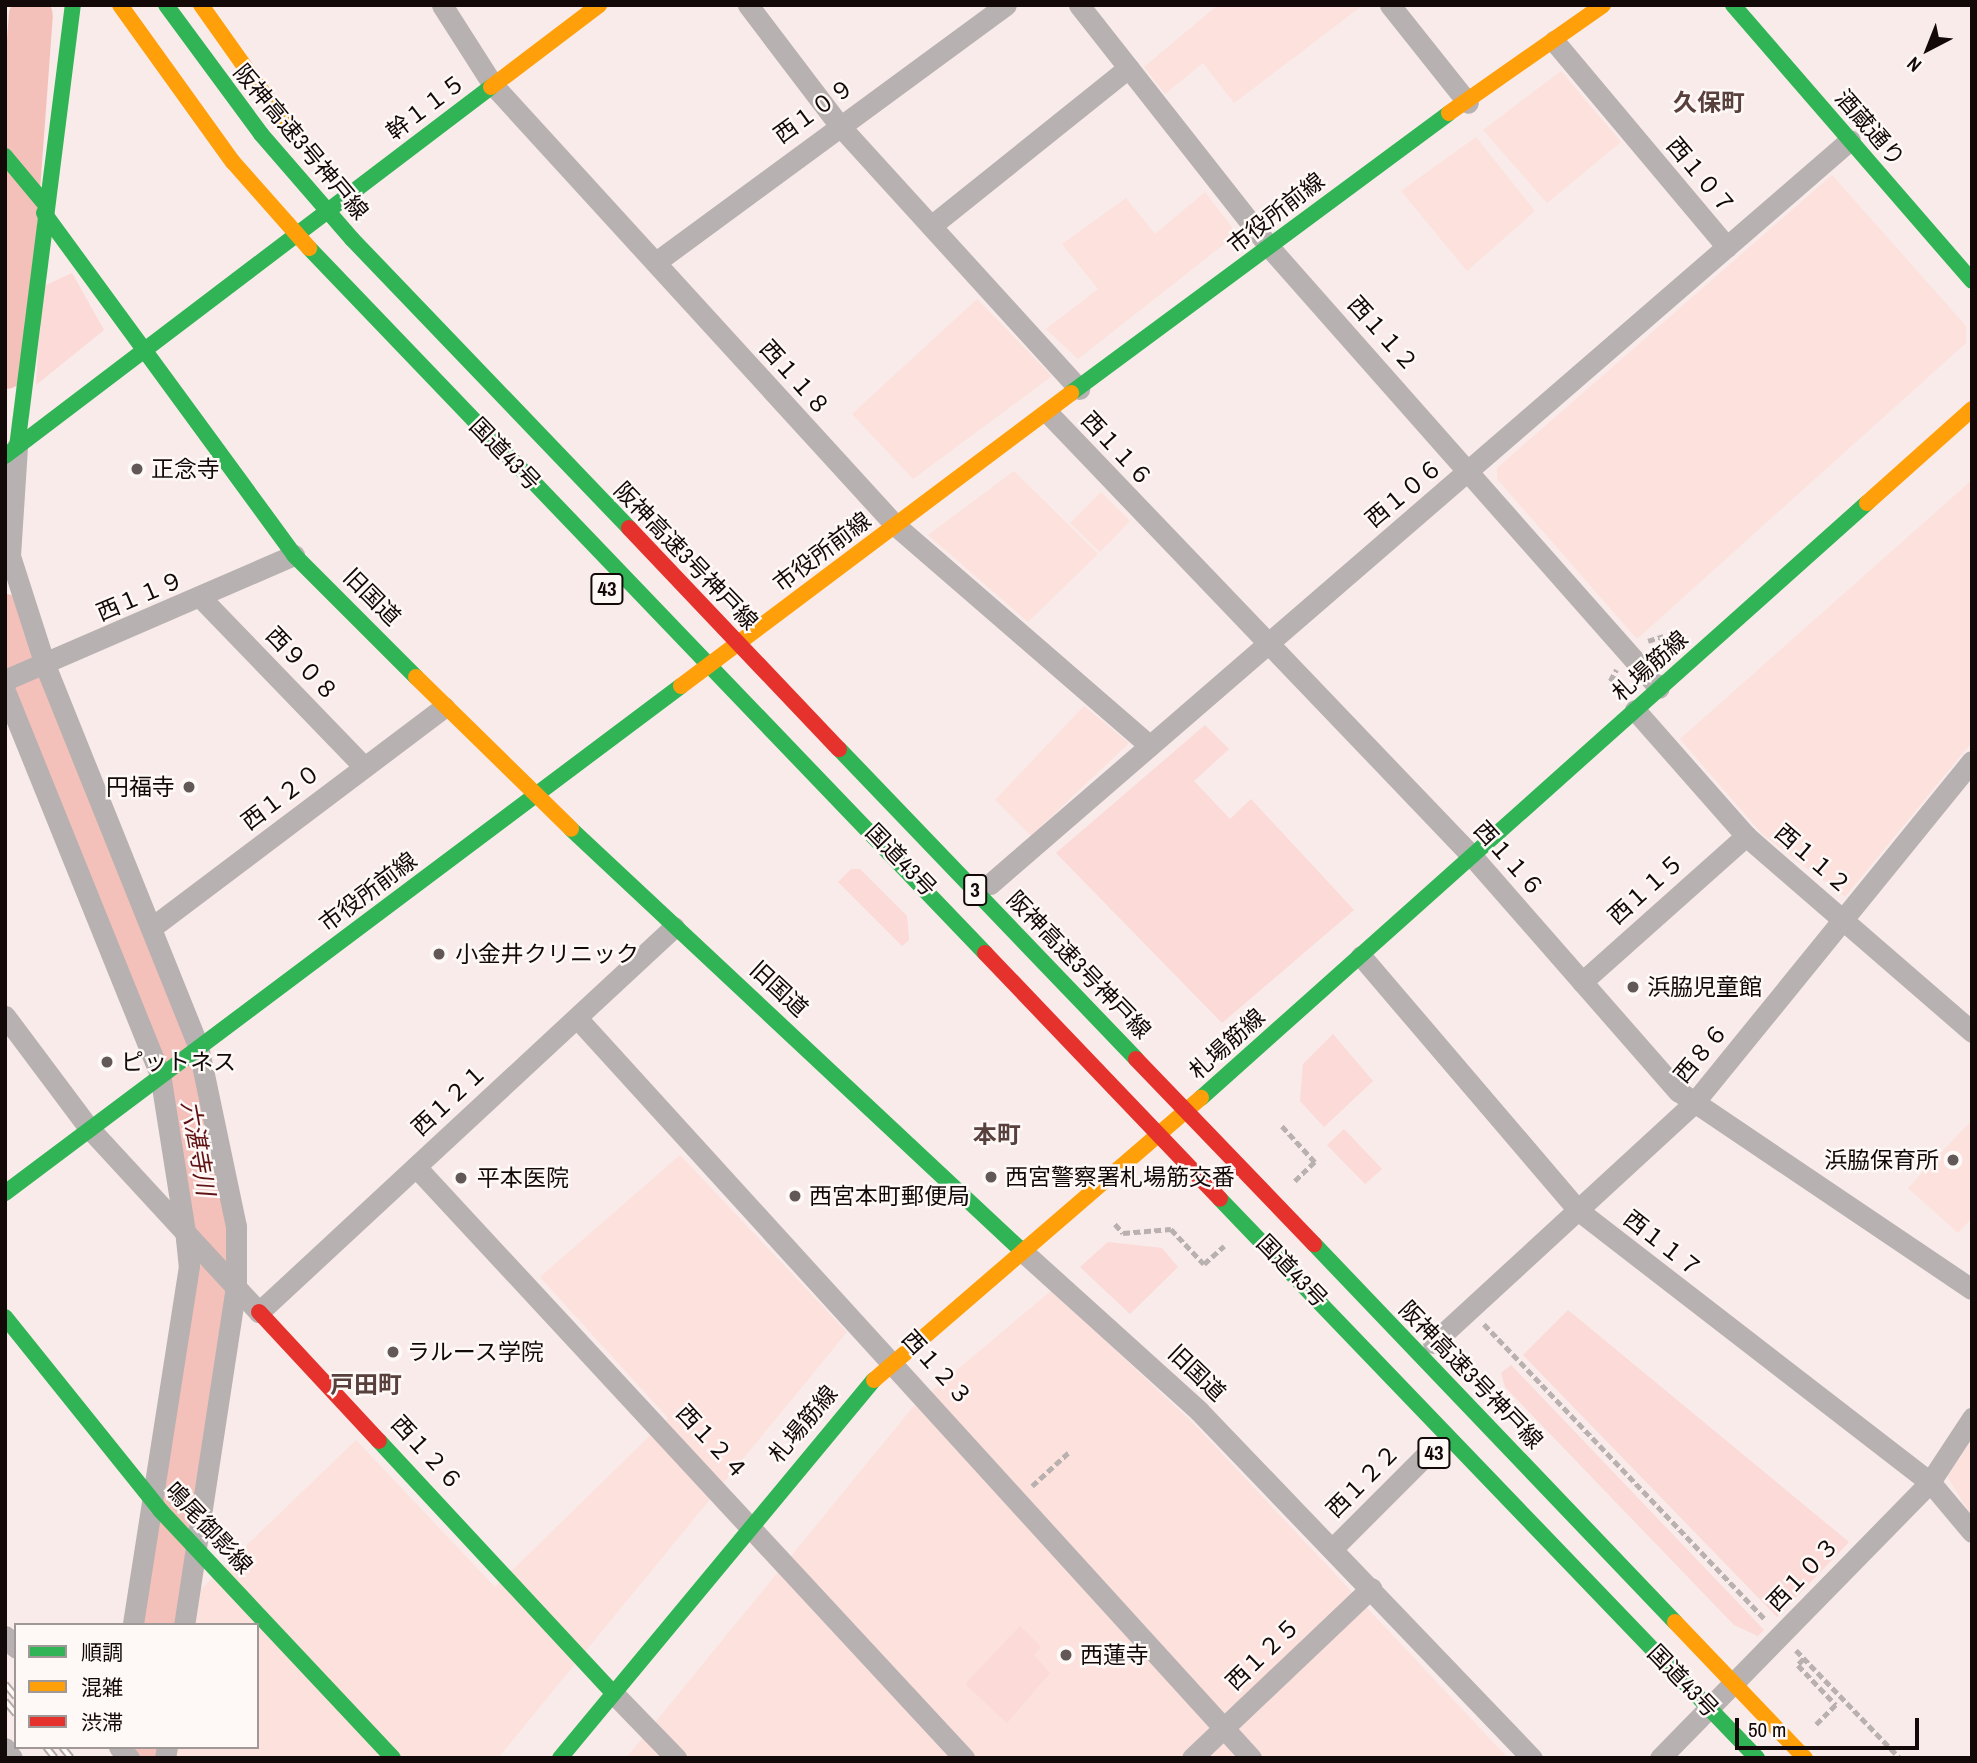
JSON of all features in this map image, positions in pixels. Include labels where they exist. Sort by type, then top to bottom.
[{"type":"main road","points":[[11,451],[73,5]]},
{"type":"main road","name":"3","points":[[120,5],[233,162],[325,267],[1757,1758]]},
{"type":"main road","name":"阪神高速3号神戸線","points":[[166,5],[261,134],[352,239],[1805,1758]]},
{"type":"main road","points":[[201,5],[295,135]]},
{"type":"main road","name":"幹１１５","points":[[11,451],[144,352],[286,252],[346,197],[599,5]]},
{"type":"main road","name":"市役所前線","points":[[5,1193],[88,1127],[696,678],[895,525],[1604,5]]},
{"type":"main road","name":"酒蔵通り","points":[[1733,5],[1972,281]]},
{"type":"main road","points":[[120,38],[286,252]]},
{"type":"main road","name":"旧国道","points":[[8,160],[144,352],[294,555],[536,796],[1021,1250]]},
{"type":"main road","points":[[462,327],[1196,1102],[1433,1343],[1828,1758]]},
{"type":"main road","name":"札場筋線","points":[[561,1758],[752,1522],[893,1358],[1021,1250],[1149,1154],[1196,1102],[1972,409]]},
{"type":"main road","name":"国道43号","points":[[648,629],[961,956]]},
{"type":"main road","points":[[1127,1131],[1149,1154]]},
{"type":"main road","name":"西１２６","points":[[259,1312],[613,1693]]},
{"type":"main road","name":"鳴尾御影線","points":[[5,1317],[157,1506],[393,1758]]},
{"type":"main road","name":"国道43号","points":[[1688,1720],[1709,1741]]},
{"type":"street","name":"西１１８","points":[[442,5],[493,85],[895,525],[1150,746]]},
{"type":"street","name":"西１１６","points":[[748,5],[839,125],[1079,389]]},
{"type":"street","name":"西１０９","points":[[656,262],[839,125],[1006,5]]},
{"type":"street","name":"西１１２","points":[[1079,5],[1270,248],[1471,471],[1659,688]]},
{"type":"street","points":[[1390,5],[1468,103]]},
{"type":"street","name":"西１０７","points":[[1554,41],[1727,247]]},
{"type":"street","points":[[931,226],[1128,68]]},
{"type":"street","name":"西１０６","points":[[990,884],[1471,471],[1850,140]]},
{"type":"street","name":"西１１６","points":[[1048,413],[1265,646],[1472,856],[1693,1104],[1972,1289]]},
{"type":"street","points":[[11,451],[10,556],[40,667],[151,928],[196,1048],[227,1167],[232,1281],[192,1544],[184,1623]]},
{"type":"street","name":"西１１９","points":[[6,683],[294,555]]},
{"type":"street","name":"西９０８","points":[[201,598],[364,767]]},
{"type":"street","points":[[6,683],[163,1072],[191,1244],[157,1506],[133,1623]]},
{"type":"street","name":"西１２０","points":[[151,928],[444,707]]},
{"type":"street","name":"西１１２","points":[[1635,710],[1745,836],[1972,1032]]},
{"type":"street","name":"西８６","points":[[1433,1343],[1693,1104],[1972,761]]},
{"type":"street","name":"西１１５","points":[[1582,982],[1745,836]]},
{"type":"street","name":"西１２１","points":[[259,1312],[674,927]]},
{"type":"street","name":"西１１７","points":[[1361,956],[1578,1211],[1930,1482],[1972,1532]]},
{"type":"street","name":"西１２６","points":[[5,1016],[88,1127],[191,1244],[232,1281],[259,1312]]},
{"type":"street","name":"西１２３","points":[[577,1018],[893,1358],[1251,1758]]},
{"type":"street","name":"西１２４","points":[[416,1167],[752,1522],[964,1758]]},
{"type":"street","name":"旧国道","points":[[1021,1250],[1148,1362],[1371,1588],[1532,1758]]},
{"type":"street","name":"西１０３","points":[[1660,1758],[1688,1720],[1746,1670],[1930,1482],[1972,1418]]},
{"type":"street","name":"西１２２","points":[[1332,1549],[1431,1449]]},
{"type":"street","name":"西１２５","points":[[1192,1758],[1371,1588]]},
{"type":"street","points":[[613,1693],[676,1758]]},
{"type":"street","points":[[5,1748],[12,1758]]},
{"type":"path","points":[[1648,641],[1663,636]]},
{"type":"path","points":[[1282,1126],[1309,1156]]},
{"type":"path","points":[[1115,1224],[1123,1233],[1171,1228],[1198,1258]]},
{"type":"path","points":[[1471,1310],[1900,1758]]},
{"type":"path","points":[[1019,1498],[1069,1452]]},
{"type":"path","points":[[1804,1659],[1798,1665],[1834,1702]]},
{"type":"shaded area","points":[[1218,5],[1363,5],[1234,103],[1203,63],[1165,94],[1144,67]]},
{"type":"shaded area","points":[[1561,71],[1621,142],[1547,203],[1483,130]]},
{"type":"shaded area","points":[[1476,137],[1535,211],[1467,271],[1401,191]]},
{"type":"shaded area","points":[[1832,175],[1966,326],[1966,343],[1637,639],[1497,479],[1497,468]]},
{"type":"shaded area","points":[[1205,192],[1237,234],[1078,359],[1046,329],[1098,289],[1062,244],[1126,198],[1155,234]]},
{"type":"shaded area","points":[[72,273],[104,330],[36,385],[42,287]]},
{"type":"shaded area","points":[[977,299],[1052,376],[913,479],[852,414]]},
{"type":"shaded area","points":[[1014,471],[1098,554],[1028,622],[928,535]]},
{"type":"shaded area","points":[[1972,480],[1972,742],[1845,897],[1762,834],[1680,739]]},
{"type":"shaded area","points":[[1101,492],[1130,521],[1100,552],[1070,523]]},
{"type":"shaded area","points":[[1084,706],[1129,743],[1031,836],[995,800]]},
{"type":"shaded area","points":[[1205,725],[1229,749],[1194,781],[1230,819],[1251,799],[1354,910],[1222,1023],[1056,853]]},
{"type":"shaded area","points":[[851,869],[860,869],[907,916],[909,940],[902,946],[838,882]]},
{"type":"shaded area","points":[[1333,1034],[1373,1081],[1324,1127],[1300,1101],[1303,1064]]},
{"type":"shaded area","name":"浜脇保育所","points":[[1972,1120],[1972,1218],[1958,1233],[1908,1188]]},
{"type":"shaded area","points":[[1344,1129],[1382,1169],[1365,1184],[1327,1145]]},
{"type":"shaded area","points":[[680,1155],[847,1332],[498,1758],[175,1758],[177,1749],[259,1749],[259,1623],[192,1623],[195,1595],[356,1440],[495,1587],[668,1418],[540,1277]]},
{"type":"shaded area","points":[[1108,1242],[1162,1248],[1178,1267],[1130,1314],[1080,1267]]},
{"type":"shaded area","points":[[1052,1290],[1197,1427],[1508,1758],[626,1758],[913,1407]]},
{"type":"shaded area","points":[[1568,1310],[1849,1542],[1777,1617],[1523,1355]]},
{"type":"shaded area","points":[[1511,1365],[1764,1630],[1758,1636],[1734,1625],[1505,1387],[1501,1373]]},
{"type":"shaded area","points":[[1972,1439],[1972,1517],[1947,1476]]},
{"type":"shaded area","points":[[1020,1626],[1041,1647],[1034,1655],[1050,1673],[1007,1723],[965,1684]]},
{"type":"waterway","name":"六湛寺川","points":[[5,367],[31,16]]},
{"type":"waterway","name":"六湛寺川","points":[[5,616],[171,1029],[189,1093],[213,1229],[212,1292],[157,1623]]},
{"type":"waterway","name":"六湛寺川","points":[[141,1758],[142,1749]]},
{"type":"railway","points":[[5,1684],[14,1695]]},
{"type":"railway","points":[[5,1701],[14,1712]]},
{"type":"railway","points":[[48,1749],[55,1758]]},
{"type":"railway","points":[[64,1749],[71,1758]]},
{"type":"traffic: fast","points":[[17,447],[73,5]]},
{"type":"traffic: fast","points":[[166,5],[261,134],[352,239],[629,528]]},
{"type":"traffic: fast","points":[[1733,5],[1972,281]]},
{"type":"traffic: fast","points":[[5,456],[491,87]]},
{"type":"traffic: fast","points":[[1071,393],[1449,113]]},
{"type":"traffic: fast","points":[[5,156],[45,204]]},
{"type":"traffic: fast","points":[[44,213],[294,555],[416,677]]},
{"type":"traffic: fast","points":[[309,248],[985,953]]},
{"type":"traffic: fast","points":[[1201,1098],[1867,503]]},
{"type":"traffic: fast","points":[[5,1193],[681,686]]},
{"type":"traffic: fast","points":[[839,749],[1136,1059]]},
{"type":"traffic: fast","points":[[571,829],[1021,1250]]},
{"type":"traffic: fast","points":[[1220,1199],[1757,1758]]},
{"type":"traffic: fast","points":[[1314,1244],[1675,1622]]},
{"type":"traffic: fast","points":[[5,1317],[160,1510],[393,1758]]},
{"type":"traffic: fast","points":[[560,1758],[874,1380]]},
{"type":"traffic: fast","points":[[379,1441],[613,1693]]},
{"type":"traffic: slow","points":[[120,5],[233,162],[309,248]]},
{"type":"traffic: slow","points":[[201,5],[283,121]]},
{"type":"traffic: slow","points":[[491,87],[599,5]]},
{"type":"traffic: slow","points":[[1449,113],[1603,5]]},
{"type":"traffic: slow","points":[[681,686],[1071,393]]},
{"type":"traffic: slow","points":[[1867,503],[1972,409]]},
{"type":"traffic: slow","points":[[416,677],[571,829]]},
{"type":"traffic: slow","points":[[874,1380],[1201,1098]]},
{"type":"traffic: slow","points":[[1675,1622],[1805,1758]]},
{"type":"traffic: jam","points":[[629,528],[839,749]]},
{"type":"traffic: jam","points":[[985,953],[1220,1199]]},
{"type":"traffic: jam","points":[[1136,1059],[1314,1244]]},
{"type":"traffic: jam","points":[[259,1312],[379,1441]]},
{"type":"place","name":"正念寺","points":[[137,469]]},
{"type":"place","name":"円福寺","points":[[189,787]]},
{"type":"place","name":"小金井クリニック","points":[[439,954]]},
{"type":"place","name":"浜脇児童館","points":[[1633,987]]},
{"type":"place","name":"ピットネス","points":[[107,1062]]},
{"type":"place","name":"浜脇保育所","points":[[1953,1160]]},
{"type":"place","name":"西宮警察署札場筋交番","points":[[991,1177]]},
{"type":"place","name":"平本医院","points":[[461,1178]]},
{"type":"place","name":"西宮本町郵便局","points":[[795,1196]]},
{"type":"place","name":"ラルース学院","points":[[393,1352]]},
{"type":"place","name":"西蓮寺","points":[[1066,1655]]},
{"type":"district","name":"久保町","points":[[1709,103]]},
{"type":"district","name":"本町","points":[[997,1135]]},
{"type":"district","name":"戸田町","points":[[366,1385]]}]
